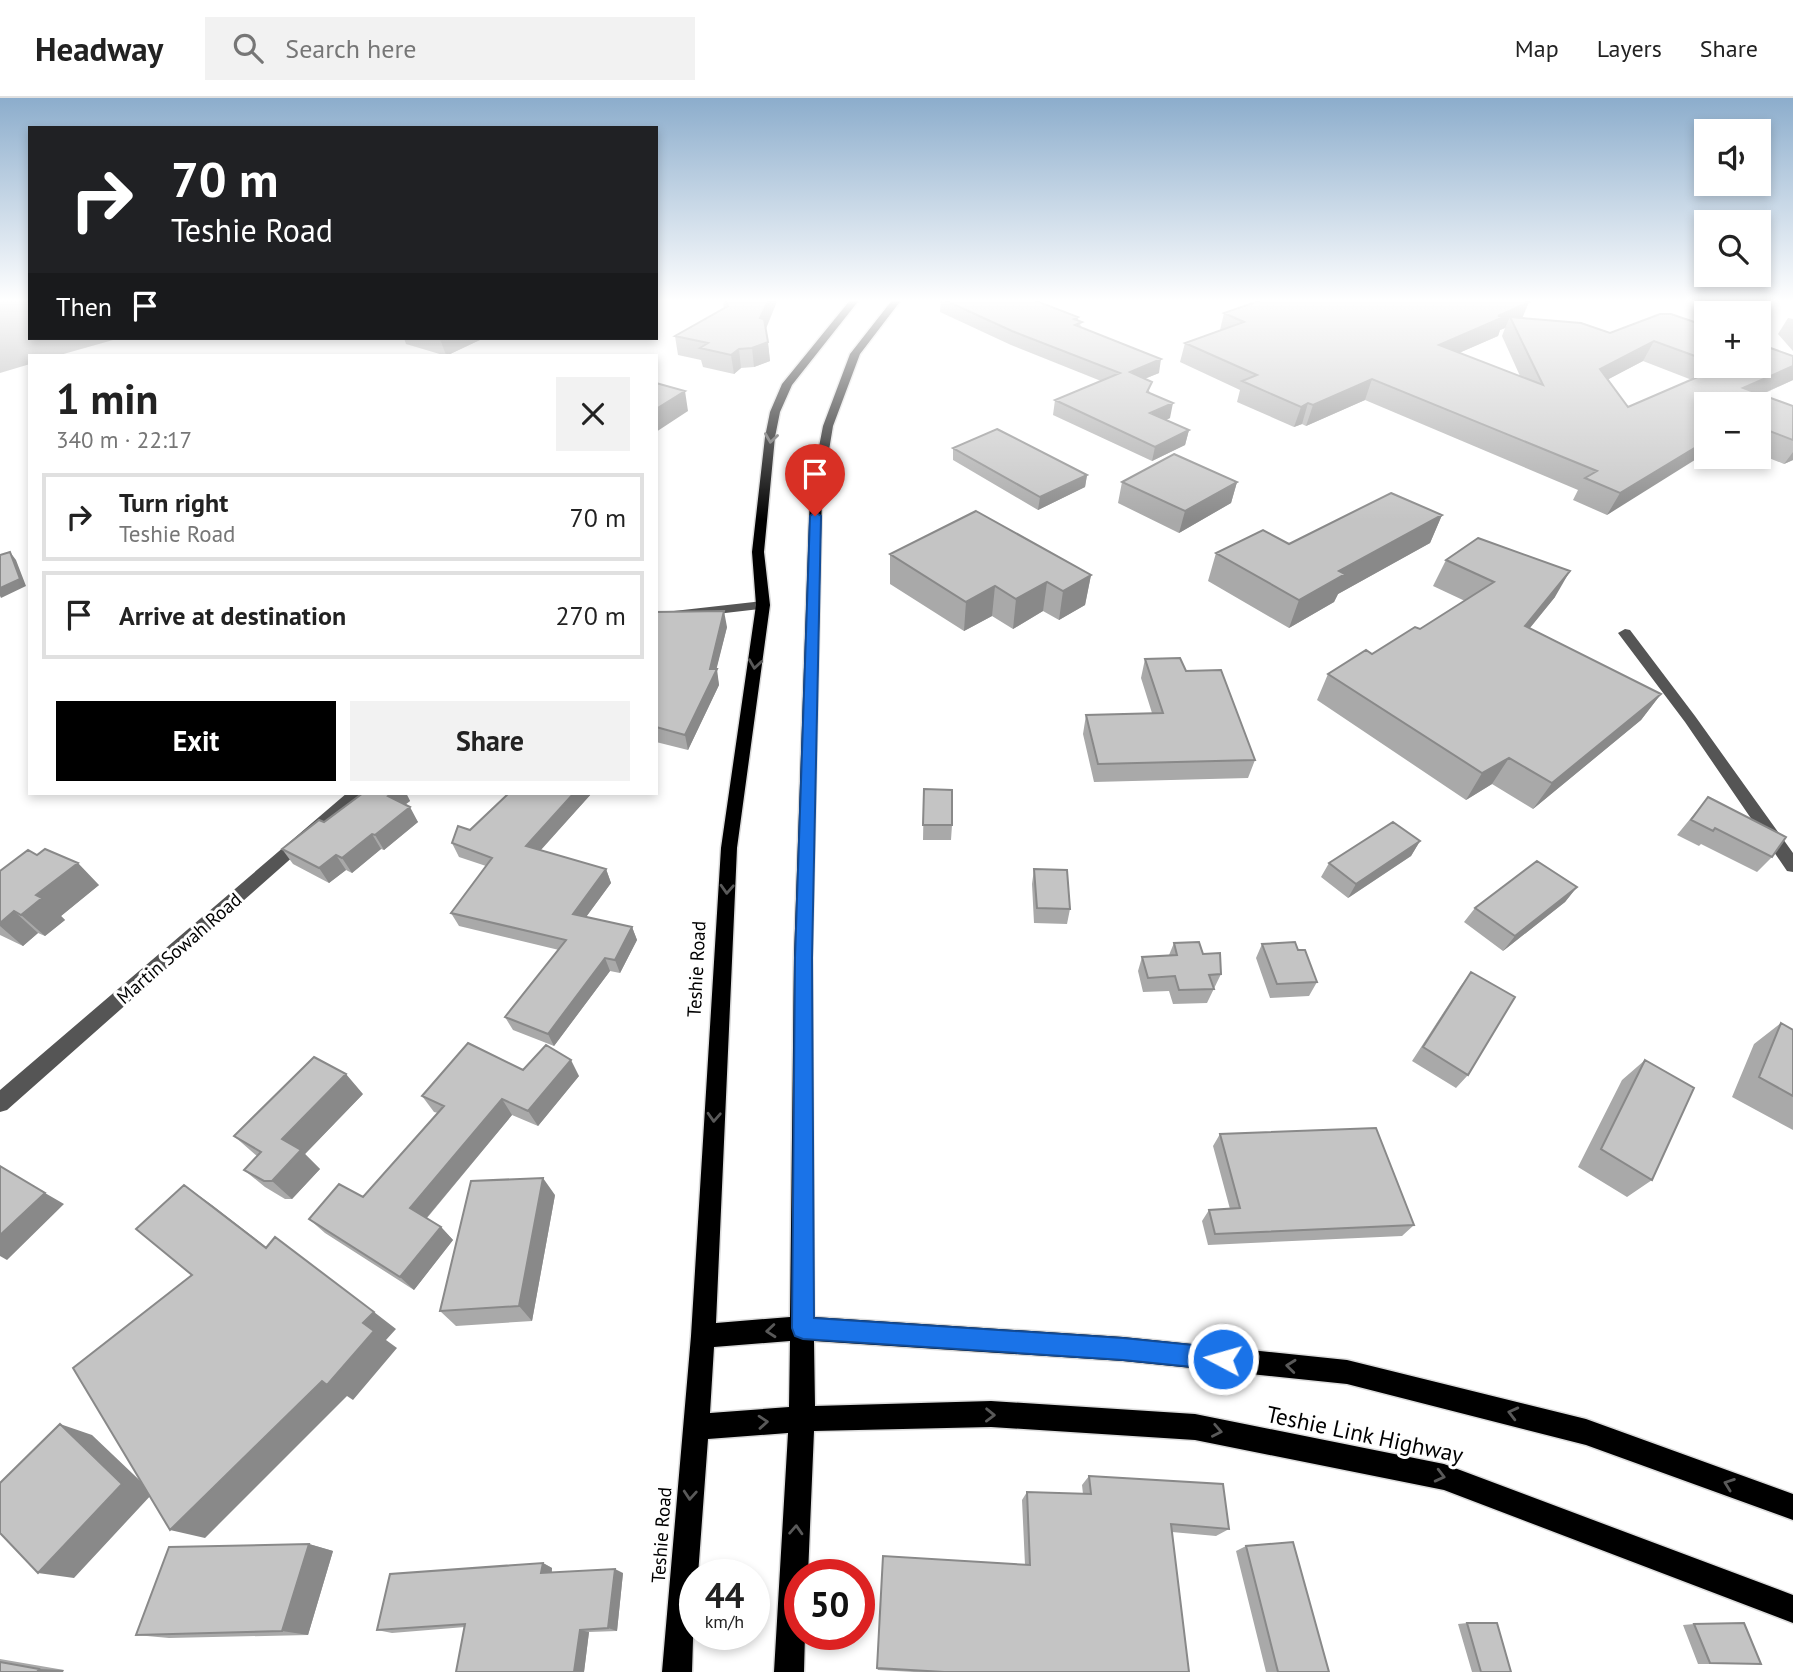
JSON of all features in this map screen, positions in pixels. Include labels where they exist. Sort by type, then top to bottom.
[{"type":"main road","name":"Teshie Road","points":[[677,1672],[703,1336],[729,848],[763,605],[758,552],[775,412],[787,384],[796,372]]},
{"type":"main road","points":[[789,1672],[802,1419],[803,958],[816,493],[828,426],[848,372]]},
{"type":"main road","points":[[703,1336],[803,1328],[1123,1349],[1348,1372],[1586,1432],[1793,1507]]},
{"type":"main road","name":"Teshie Link Highway","points":[[695,1427],[802,1419],[991,1414],[1195,1427],[1444,1477],[1793,1609]]},
{"type":"street","points":[[658,617],[763,605]]},
{"type":"street","points":[[1625,633],[1690,719],[1793,866]]},
{"type":"street","name":"Martin Sowah Road","points":[[0,1103],[355,795]]},
{"type":"building","points":[[1131,372],[1152,382],[1147,392],[1173,403],[1150,413],[1189,430],[1155,447],[1055,400],[1120,373]]},
{"type":"building","points":[[1251,372],[1510,372],[1543,385],[1537,372],[1603,372],[1628,407],[1695,378],[1766,378],[1743,388],[1754,392],[1694,392],[1694,448],[1620,493],[1585,478],[1597,471],[1372,379],[1313,405],[1308,403],[1301,407],[1242,381],[1257,375]]},
{"type":"building","points":[[658,384],[685,391],[658,408]]},
{"type":"building","points":[[1771,398],[1793,406],[1793,440],[1771,432]]},
{"type":"building","points":[[997,429],[1087,475],[1040,497],[953,448]]},
{"type":"building","points":[[1174,454],[1237,482],[1185,511],[1122,482]]},
{"type":"building","points":[[1391,493],[1442,515],[1339,571],[1345,574],[1299,600],[1216,553],[1263,530],[1289,544]]},
{"type":"building","points":[[976,511],[1091,575],[1063,591],[1047,582],[1016,599],[995,586],[966,602],[890,554]]},
{"type":"building","points":[[1478,538],[1570,571],[1525,626],[1661,694],[1552,783],[1509,758],[1482,773],[1328,674],[1366,650],[1372,654],[1415,627],[1420,629],[1494,582],[1446,560]]},
{"type":"building","points":[[10,552],[20,579],[0,588],[0,555]]},
{"type":"building","points":[[724,611],[710,669],[717,669],[685,735],[658,728],[658,612]]},
{"type":"building","points":[[1180,658],[1186,671],[1221,670],[1255,760],[1098,764],[1086,715],[1163,713],[1145,659]]},
{"type":"building","points":[[924,789],[952,790],[952,825],[923,825]]},
{"type":"building","points":[[360,795],[389,795],[410,807],[342,858],[336,855],[319,868],[282,849],[319,820],[324,822]]},
{"type":"building","points":[[507,795],[572,795],[526,846],[606,869],[573,914],[632,927],[615,960],[605,958],[548,1034],[505,1017],[566,940],[451,913],[492,858],[452,843],[458,826],[470,830]]},
{"type":"building","points":[[1708,797],[1786,837],[1772,857],[1715,828],[1713,831],[1691,820]]},
{"type":"building","points":[[1393,822],[1420,841],[1356,884],[1329,863]]},
{"type":"building","points":[[45,849],[78,863],[36,895],[42,898],[21,915],[14,911],[0,923],[0,871],[28,850],[37,855]]},
{"type":"building","points":[[1537,861],[1577,887],[1515,936],[1475,908]]},
{"type":"building","points":[[1034,869],[1067,870],[1070,909],[1037,908]]},
{"type":"building","points":[[1199,942],[1203,954],[1220,953],[1221,974],[1209,975],[1214,989],[1179,990],[1175,976],[1148,978],[1142,957],[1177,955],[1174,943]]},
{"type":"building","points":[[1295,942],[1298,950],[1305,950],[1317,982],[1277,984],[1262,944]]},
{"type":"building","points":[[1471,972],[1515,997],[1468,1075],[1423,1047]]},
{"type":"building","points":[[1781,1023],[1793,1030],[1793,1096],[1759,1077]]},
{"type":"building","points":[[468,1043],[523,1070],[546,1045],[571,1060],[528,1111],[502,1099],[410,1208],[441,1227],[400,1277],[309,1219],[339,1184],[363,1197],[444,1106],[422,1096]]},
{"type":"building","points":[[314,1057],[346,1074],[282,1139],[301,1150],[272,1181],[264,1181],[244,1170],[261,1152],[234,1136]]},
{"type":"building","points":[[1645,1060],[1694,1088],[1652,1180],[1601,1149]]},
{"type":"building","points":[[1376,1128],[1414,1225],[1215,1234],[1209,1210],[1240,1208],[1220,1134]]},
{"type":"building","points":[[0,1166],[45,1193],[0,1235]]},
{"type":"building","points":[[543,1178],[519,1306],[440,1311],[471,1181]]},
{"type":"building","points":[[184,1185],[266,1248],[275,1237],[374,1312],[363,1323],[374,1331],[327,1385],[322,1381],[170,1530],[73,1368],[192,1275],[136,1229]]},
{"type":"building","points":[[60,1424],[122,1484],[38,1573],[0,1533],[0,1483]]},
{"type":"building","points":[[1089,1476],[1223,1484],[1229,1529],[1171,1524],[1189,1672],[944,1672],[877,1668],[883,1556],[1030,1565],[1027,1492],[1091,1494]]},
{"type":"building","points":[[1293,1542],[1329,1672],[1278,1672],[1246,1546]]},
{"type":"building","points":[[309,1544],[282,1631],[136,1635],[169,1547]]},
{"type":"building","points":[[543,1563],[541,1573],[615,1569],[608,1628],[580,1630],[574,1672],[456,1672],[465,1624],[377,1630],[390,1574]]},
{"type":"building","points":[[1467,1623],[1497,1623],[1511,1672],[1481,1672]]},
{"type":"building","points":[[1744,1623],[1761,1664],[1710,1663],[1694,1624]]},
{"type":"building","points":[[0,1662],[39,1669],[37,1672],[0,1672]]},
{"type":"route","points":[[815,516],[803,958],[803,1328],[1123,1349],[1223,1359]]}]
